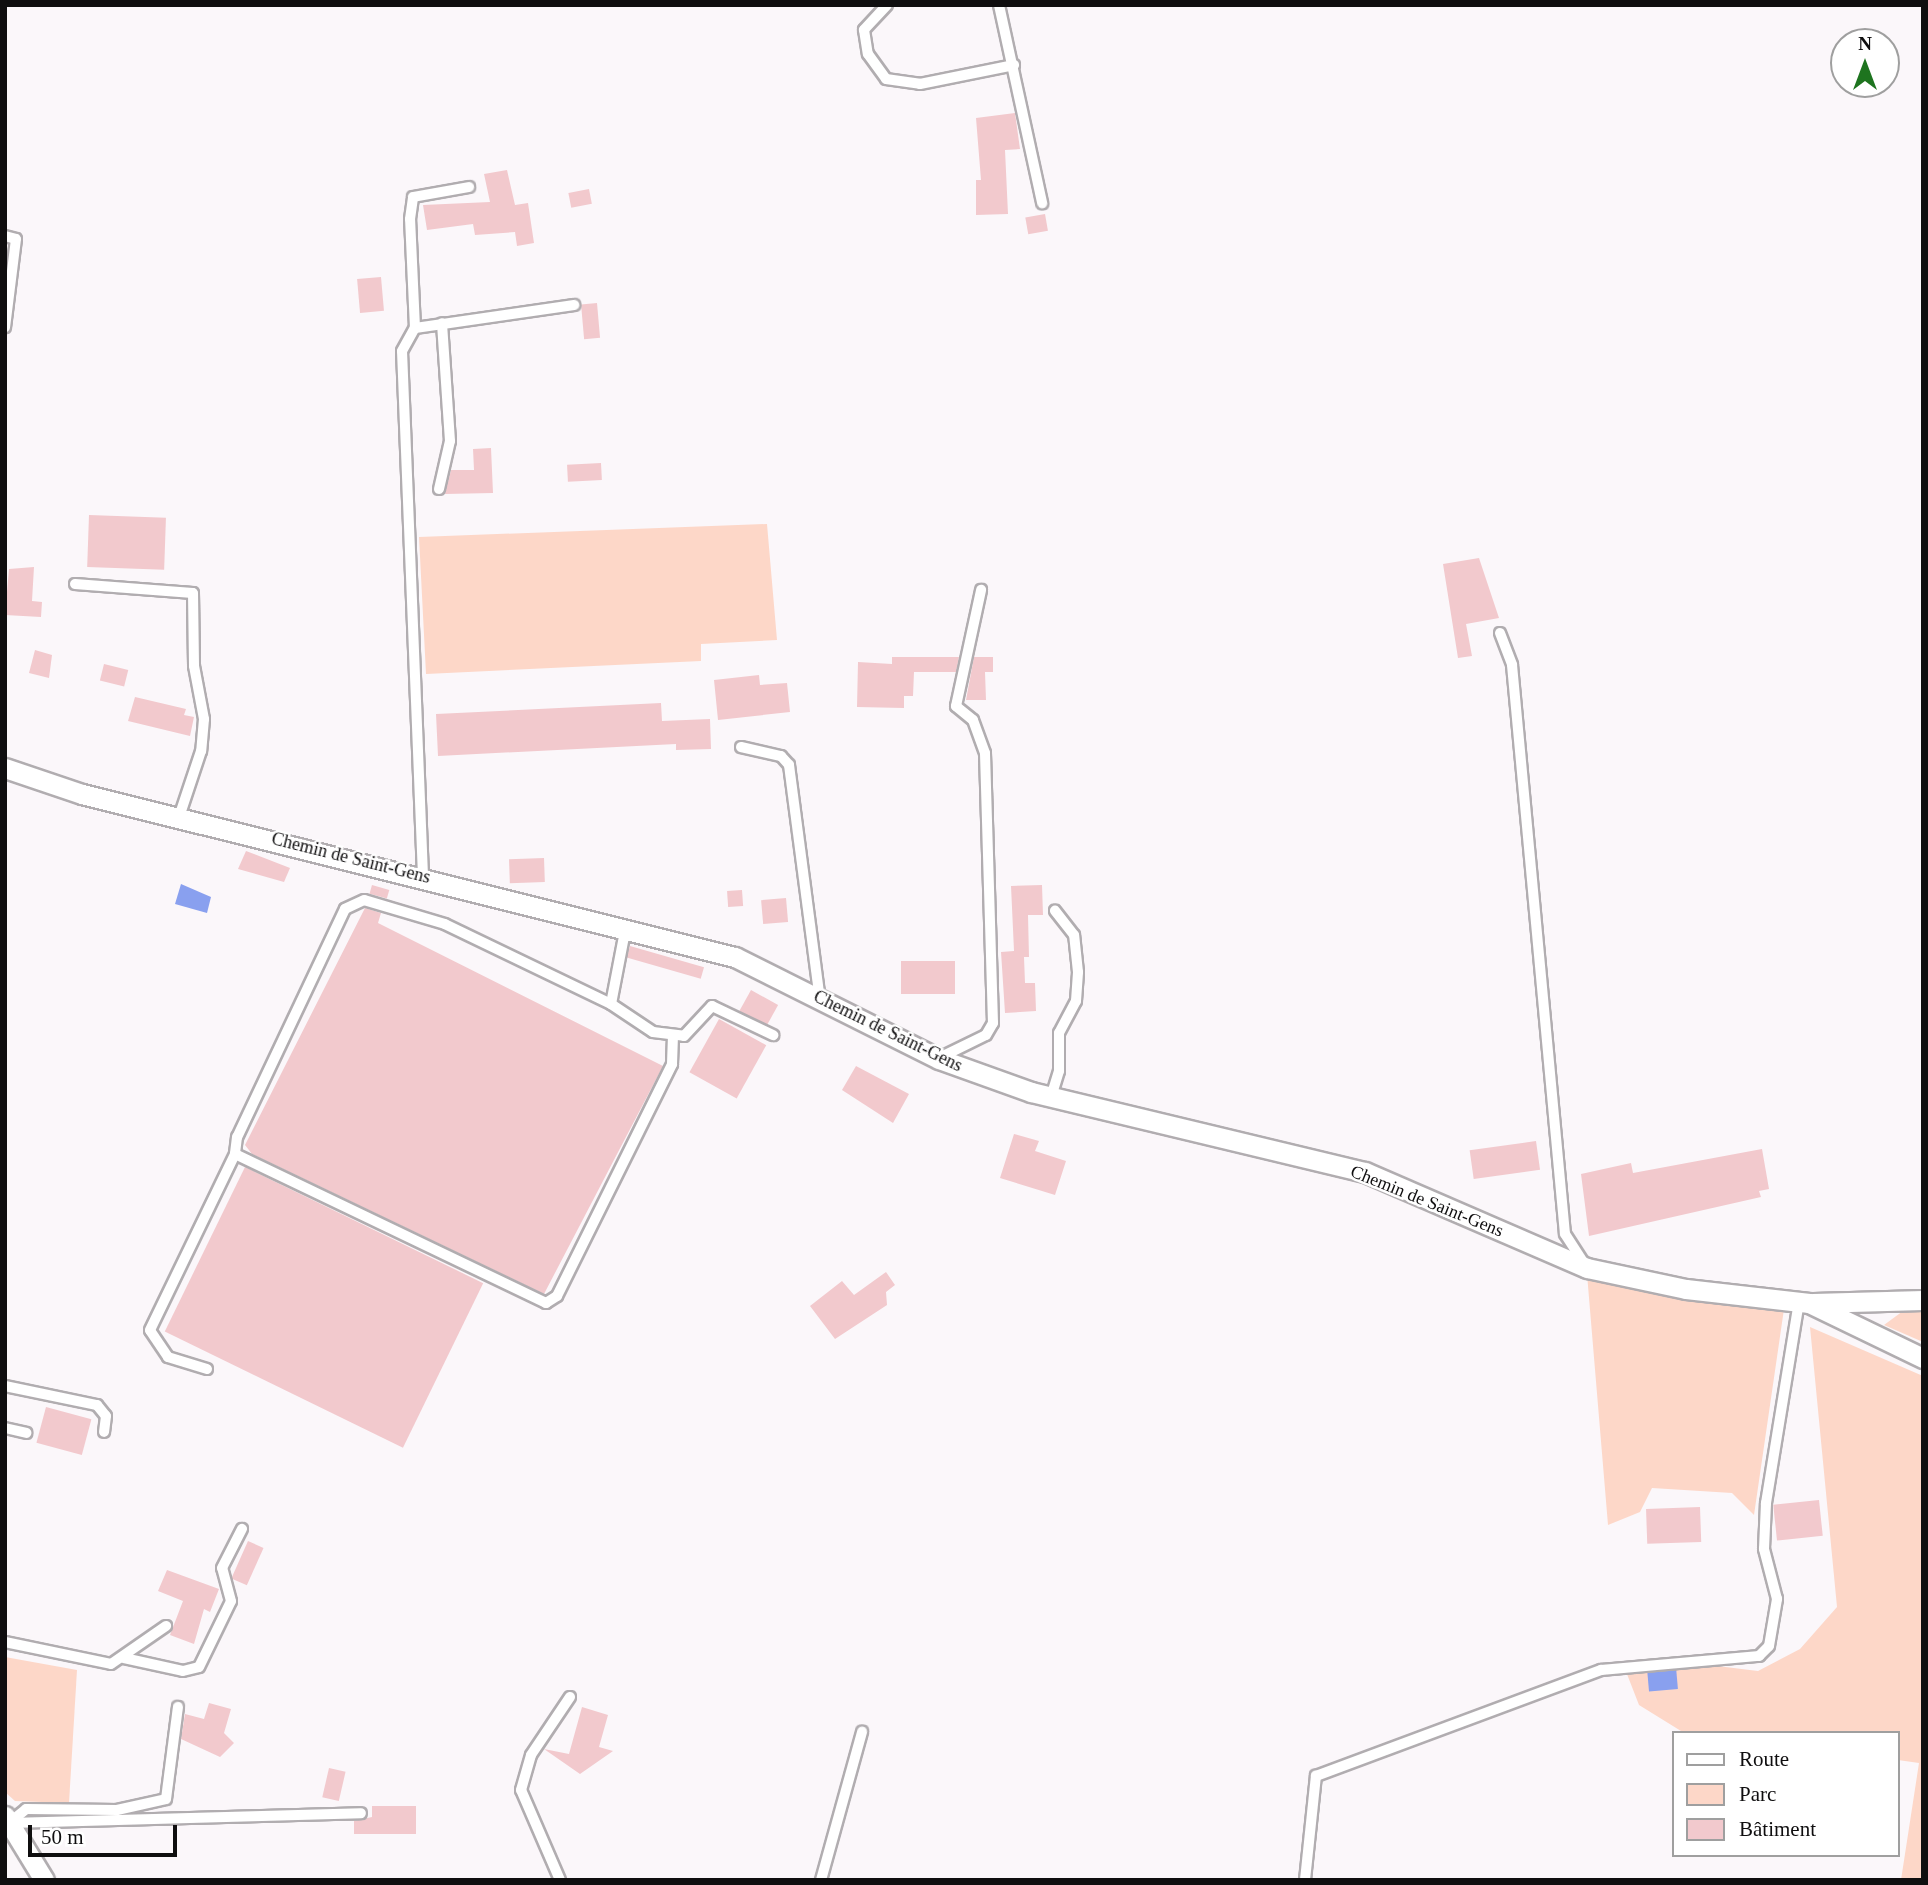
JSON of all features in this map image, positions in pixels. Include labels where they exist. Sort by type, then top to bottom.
[{"type":"street","name":"Chemin de Saint-Gens","points":[[5,768],[178,817],[626,926],[735,957],[939,1059],[1051,1097],[1365,1171],[1587,1268],[1686,1289],[1804,1303],[1923,1358]]},
{"type":"street","points":[[1804,1303],[1923,1300]]},
{"type":"street","points":[[7,1819],[41,1879]]},
{"type":"lane","points":[[887,5],[864,30],[867,54],[886,79],[920,83],[1014,65]]},
{"type":"lane","points":[[999,5],[1042,203]]},
{"type":"lane","points":[[423,876],[402,351],[415,328],[413,197],[469,187]]},
{"type":"lane","points":[[5,236],[16,239],[5,327]]},
{"type":"lane","points":[[415,328],[575,304]]},
{"type":"lane","points":[[439,489],[450,441],[442,323]]},
{"type":"lane","points":[[75,584],[193,593],[194,666],[204,719],[201,751],[178,817]]},
{"type":"lane","points":[[939,1059],[986,1035],[993,1023],[985,753],[973,720],[956,706],[981,590]]},
{"type":"lane","points":[[1500,633],[1512,665],[1565,1234],[1587,1268]]},
{"type":"lane","points":[[741,747],[780,755],[789,765],[820,999]]},
{"type":"lane","points":[[207,1369],[168,1357],[150,1330],[235,1154],[237,1137],[345,909],[364,900],[444,924],[611,1004],[653,1032],[684,1037],[712,1006],[773,1035]]},
{"type":"lane","points":[[1051,1097],[1059,1071],[1059,1033],[1076,1001],[1078,972],[1074,935],[1055,911]]},
{"type":"lane","points":[[611,1004],[626,926]]},
{"type":"lane","points":[[235,1154],[545,1303],[557,1296],[672,1064],[673,1035]]},
{"type":"lane","points":[[1305,1880],[1316,1776],[1601,1670],[1759,1656],[1769,1646],[1777,1600],[1764,1549],[1766,1503],[1804,1303]]},
{"type":"lane","points":[[5,1386],[97,1405],[106,1416],[104,1432]]},
{"type":"lane","points":[[5,1428],[26,1433]]},
{"type":"lane","points":[[124,1658],[183,1671],[200,1667],[231,1601],[222,1569],[242,1529]]},
{"type":"lane","points":[[5,1642],[111,1664],[124,1658],[166,1626]]},
{"type":"lane","points":[[560,1880],[521,1790],[531,1755],[570,1697]]},
{"type":"lane","points":[[7,1819],[26,1809],[117,1810],[166,1799],[178,1707]]},
{"type":"lane","points":[[821,1880],[862,1732]]},
{"type":"lane","points":[[7,1819],[361,1813]]},
{"type":"green space","points":[[767,524],[777,640],[701,644],[701,661],[426,674],[419,537]]},
{"type":"green space","points":[[1587,1274],[1784,1309],[1754,1515],[1732,1493],[1652,1488],[1640,1512],[1608,1525]]},
{"type":"green space","points":[[1923,1308],[1923,1342],[1884,1325],[1903,1311]]},
{"type":"green space","points":[[1810,1327],[1923,1376],[1923,1880],[1901,1880],[1919,1763],[1900,1760],[1900,1731],[1681,1731],[1639,1705],[1625,1669],[1709,1665],[1758,1671],[1800,1649],[1837,1607]]},
{"type":"green space","points":[[5,1657],[77,1670],[69,1803],[15,1801],[5,1792]]},
{"type":"water","points":[[181,884],[211,897],[207,913],[175,904]]},
{"type":"water","points":[[1676,1667],[1678,1689],[1649,1691],[1647,1670]]},
{"type":"building","points":[[1015,113],[1020,149],[1005,150],[1008,214],[976,215],[976,180],[981,180],[976,118]]},
{"type":"building","points":[[507,170],[515,205],[528,203],[534,243],[517,246],[515,232],[475,235],[473,224],[427,230],[423,205],[490,202],[484,174]]},
{"type":"building","points":[[589,189],[592,204],[571,208],[568,193]]},
{"type":"building","points":[[1045,214],[1048,231],[1028,234],[1025,217]]},
{"type":"building","points":[[381,277],[384,311],[360,313],[357,279]]},
{"type":"building","points":[[597,303],[600,338],[584,339],[581,304]]},
{"type":"building","points":[[491,448],[493,493],[445,494],[451,470],[474,470],[473,449]]},
{"type":"building","points":[[601,463],[602,480],[568,482],[567,465]]},
{"type":"building","points":[[89,515],[166,518],[164,570],[87,567]]},
{"type":"building","points":[[1479,558],[1499,618],[1466,624],[1472,656],[1458,658],[1443,564]]},
{"type":"building","points":[[34,567],[32,601],[42,602],[41,617],[5,615],[9,569]]},
{"type":"building","points":[[35,650],[52,655],[49,678],[29,673]]},
{"type":"building","points":[[892,657],[959,657],[956,672],[914,672],[913,696],[904,696],[904,708],[857,707],[858,662],[892,664]]},
{"type":"building","points":[[974,657],[993,657],[993,672],[985,672],[986,700],[966,700]]},
{"type":"building","points":[[104,664],[128,670],[124,687],[100,680]]},
{"type":"building","points":[[759,675],[760,685],[787,683],[790,712],[718,720],[714,680]]},
{"type":"building","points":[[135,697],[186,709],[184,715],[194,717],[190,736],[128,721]]},
{"type":"building","points":[[661,703],[662,721],[710,719],[711,749],[676,750],[676,744],[438,756],[436,714]]},
{"type":"building","points":[[246,851],[290,868],[284,882],[238,869]]},
{"type":"building","points":[[544,858],[545,882],[510,883],[509,859]]},
{"type":"building","points":[[372,885],[389,890],[387,899],[370,894]]},
{"type":"building","points":[[1042,885],[1043,915],[1028,915],[1029,957],[1024,957],[1025,983],[1035,983],[1036,1011],[1005,1013],[1001,952],[1014,951],[1011,886]]},
{"type":"building","points":[[742,890],[743,906],[728,907],[727,891]]},
{"type":"building","points":[[786,898],[788,922],[763,924],[761,900]]},
{"type":"building","points":[[365,908],[381,913],[378,923],[663,1066],[544,1294],[252,1154],[245,1145]]},
{"type":"building","points":[[630,946],[704,967],[701,979],[627,958]]},
{"type":"building","points":[[901,961],[955,961],[955,994],[901,994]]},
{"type":"building","points":[[751,990],[778,1005],[766,1026],[739,1011]]},
{"type":"building","points":[[719,1019],[766,1045],[737,1099],[689,1072]]},
{"type":"building","points":[[856,1066],[909,1094],[893,1123],[842,1090]]},
{"type":"building","points":[[1014,1134],[1039,1141],[1035,1151],[1066,1161],[1055,1195],[1000,1178]]},
{"type":"building","points":[[1536,1141],[1540,1170],[1474,1179],[1470,1150]]},
{"type":"building","points":[[1762,1149],[1769,1189],[1759,1191],[1761,1197],[1589,1236],[1581,1174],[1631,1163],[1633,1173]]},
{"type":"building","points":[[245,1167],[483,1283],[403,1448],[165,1331]]},
{"type":"building","points":[[886,1272],[895,1285],[886,1292],[887,1305],[835,1339],[810,1306],[842,1281],[854,1295]]},
{"type":"building","points":[[46,1407],[91,1419],[82,1455],[36,1443]]},
{"type":"building","points":[[1819,1500],[1823,1536],[1777,1541],[1773,1505]]},
{"type":"building","points":[[1700,1507],[1701,1542],[1647,1544],[1646,1509]]},
{"type":"building","points":[[248,1541],[264,1548],[247,1585],[231,1578]]},
{"type":"building","points":[[167,1570],[219,1589],[210,1612],[204,1609],[194,1644],[170,1635],[183,1601],[158,1591]]},
{"type":"building","points":[[209,1703],[231,1709],[224,1733],[234,1743],[220,1757],[181,1739],[185,1714],[204,1719]]},
{"type":"building","points":[[582,1707],[608,1715],[599,1747],[613,1751],[580,1774],[544,1749],[569,1754]]},
{"type":"building","points":[[329,1768],[346,1772],[339,1801],[322,1797]]},
{"type":"building","points":[[372,1806],[416,1806],[416,1834],[354,1834],[354,1821],[372,1817]]}]
